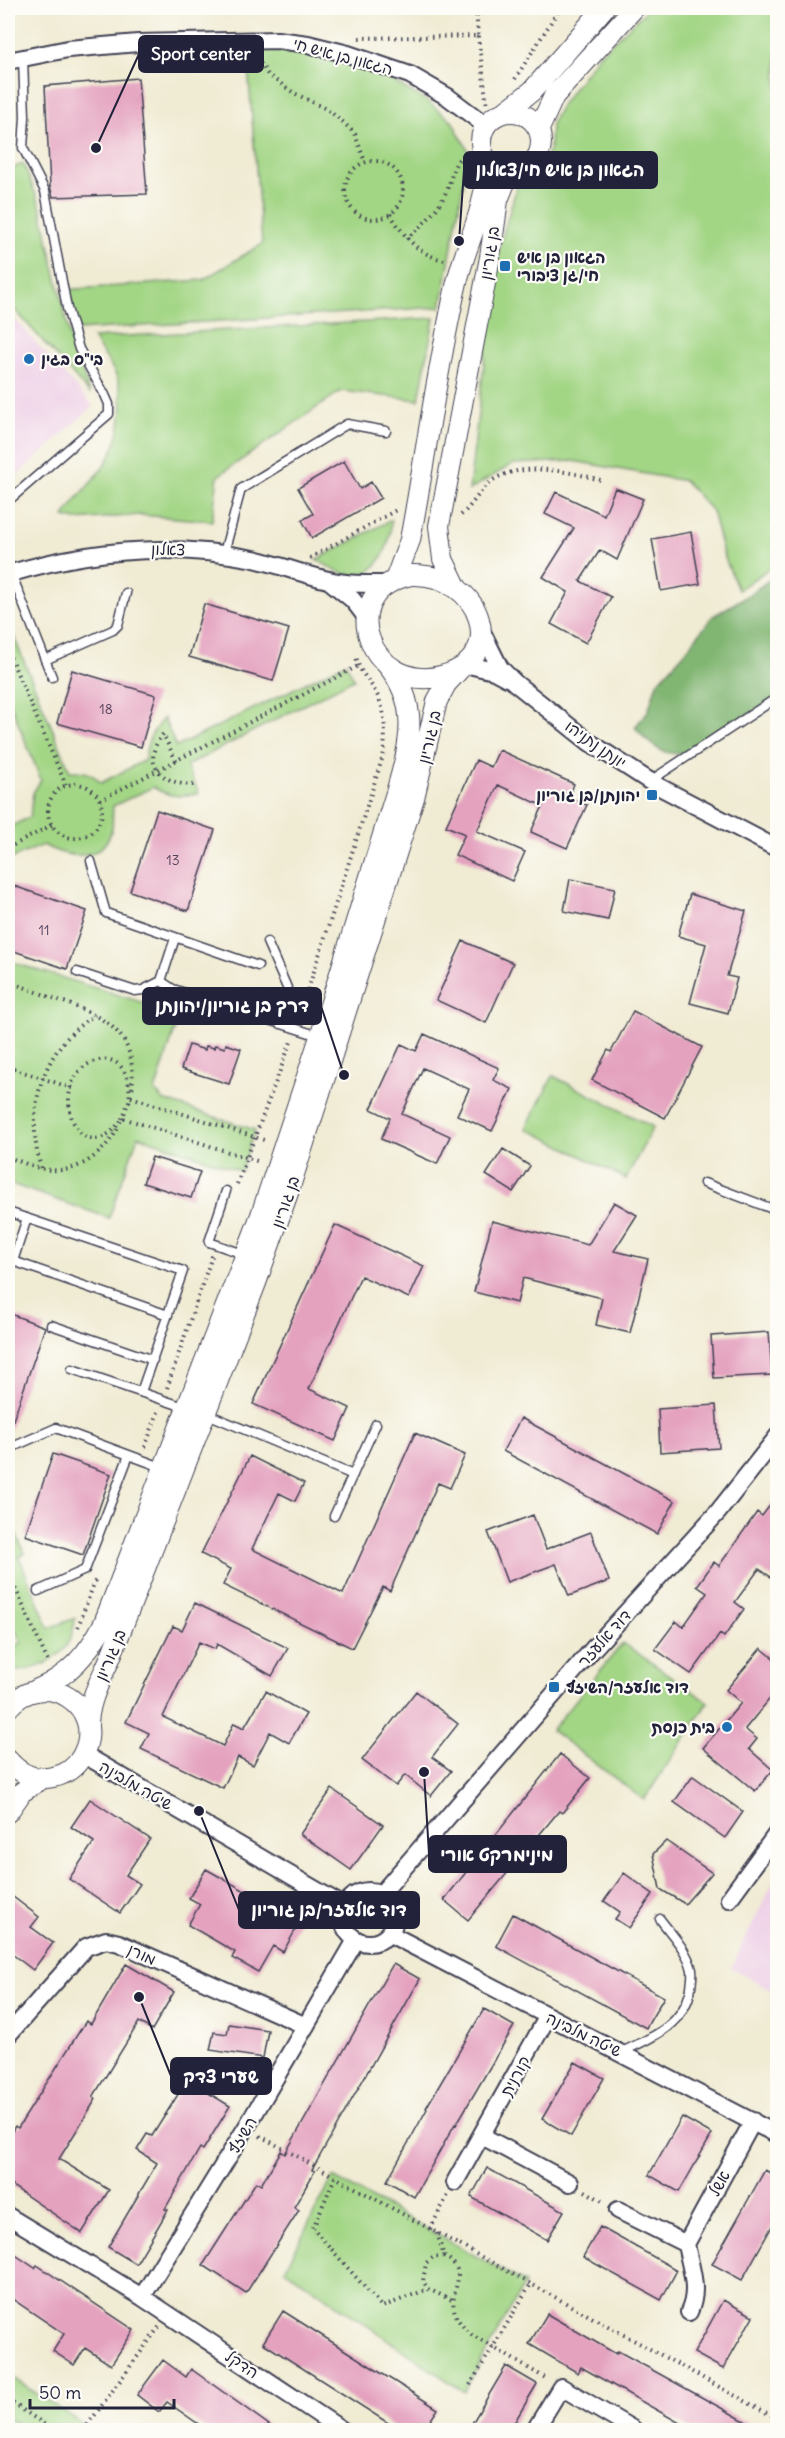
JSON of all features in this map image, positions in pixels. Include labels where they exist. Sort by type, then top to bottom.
[{"type":"street","points":[[494,119],[525,115],[538,129],[541,138],[538,157],[531,165],[516,171],[501,171],[483,153],[480,138],[494,119],[532,91],[604,8]]},
{"type":"street","points":[[538,129],[554,96],[634,8]]},
{"type":"street","name":"הגאון בן איש חי","points":[[15,60],[24,56],[80,48],[138,43],[277,40],[308,44],[375,62],[426,83],[494,119]]},
{"type":"street","name":"בן גוריון","points":[[392,582],[410,540],[462,264],[484,189],[486,169],[483,153]]},
{"type":"street","name":"בן גוריון","points":[[456,586],[443,559],[439,532],[498,200],[506,180],[516,171]]},
{"type":"street","name":"צאלון","points":[[9,573],[57,560],[126,549],[191,549],[224,553],[352,584],[392,582]]},
{"type":"street","points":[[420,575],[439,578],[456,586],[473,605],[480,628],[478,644],[462,667],[435,678],[417,677],[399,671],[381,658],[367,633],[366,617],[371,601],[392,582],[420,575]]},
{"type":"street","name":"צאלון","points":[[328,580],[353,600],[366,617]]},
{"type":"street","name":"יונתן נתניהו","points":[[480,628],[493,657],[515,683]]},
{"type":"street","name":"בן גוריון","points":[[83,1754],[88,1741],[89,1709],[111,1656],[197,1411],[320,1037],[396,793],[408,743],[410,718],[404,690],[396,675],[381,658]]},
{"type":"street","name":"בן גוריון","points":[[8,1708],[22,1693],[53,1672],[85,1655],[104,1623],[164,1468],[197,1411],[260,1273],[317,1108],[414,798],[437,701],[446,684],[462,667]]},
{"type":"street","name":"יונתן נתניהו","points":[[462,667],[494,671],[515,683],[589,742],[650,782],[777,849]]},
{"type":"street","name":"דוד אלעזר","points":[[381,1894],[593,1649],[718,1512],[777,1436]]},
{"type":"street","points":[[22,1693],[51,1690],[70,1698],[83,1713],[88,1727]]},
{"type":"street","points":[[8,1760],[23,1773],[44,1778],[58,1776],[70,1770],[83,1754]]},
{"type":"street","name":"שיטה מלבינה","points":[[83,1754],[345,1907]]},
{"type":"street","points":[[8,1812],[22,1792],[44,1778]]},
{"type":"street","points":[[729,1899],[777,1832]]},
{"type":"street","points":[[364,1891],[381,1894],[388,1898],[395,1911],[396,1920],[390,1934],[374,1943],[356,1940],[345,1929],[343,1914],[349,1899],[364,1891]]},
{"type":"street","name":"שיטה מלבינה","points":[[390,1934],[622,2052],[777,2135]]},
{"type":"street","name":"מורן","points":[[8,2035],[86,1947],[106,1940],[119,1943],[306,2026]]},
{"type":"street","name":"השיזף","points":[[142,2297],[246,2128],[356,1940]]},
{"type":"street","name":"קורנית","points":[[455,2182],[548,2016]]},
{"type":"street","name":"אשל","points":[[686,2244],[753,2121]]},
{"type":"street","points":[[482,2136],[570,2183]]},
{"type":"street","points":[[618,2210],[686,2244],[695,2282],[694,2302],[689,2312]]},
{"type":"street","points":[[8,2216],[142,2297]]},
{"type":"street","name":"הדקל","points":[[142,2297],[342,2430]]},
{"type":"street","points":[[535,2430],[561,2387],[634,2430]]},
{"type":"lane","points":[[8,501],[109,414],[109,404],[105,395],[79,349],[67,308],[45,191],[23,148],[25,117],[15,60]]},
{"type":"lane","points":[[224,553],[241,489],[347,424],[386,431]]},
{"type":"lane","points":[[9,573],[52,677]]},
{"type":"lane","points":[[45,660],[113,630],[118,625],[126,593]]},
{"type":"lane","points":[[650,782],[777,697]]},
{"type":"lane","points":[[91,861],[106,913],[258,966]]},
{"type":"lane","points":[[77,972],[135,991],[143,990],[162,981],[176,938]]},
{"type":"lane","points":[[267,942],[288,990],[281,1024]]},
{"type":"lane","points":[[162,981],[173,990],[320,1037]]},
{"type":"lane","points":[[704,1183],[777,1211]]},
{"type":"lane","points":[[231,1191],[209,1242],[247,1255]]},
{"type":"lane","points":[[8,1212],[183,1271],[141,1392]]},
{"type":"lane","points":[[27,1218],[10,1263],[168,1315]]},
{"type":"lane","points":[[51,1325],[153,1360]]},
{"type":"lane","points":[[72,1369],[197,1411],[353,1475]]},
{"type":"lane","points":[[334,1516],[376,1424]]},
{"type":"lane","points":[[8,1449],[56,1428],[164,1468]]},
{"type":"lane","points":[[38,1591],[85,1570],[129,1455]]},
{"type":"lane","points":[[622,2052],[668,2028],[685,2009],[691,1990],[692,1971],[685,1954],[660,1918]]},
{"type":"path","points":[[476,8],[478,36],[494,119]]},
{"type":"path","points":[[513,81],[560,8]]},
{"type":"path","points":[[348,38],[478,36]]},
{"type":"path","points":[[246,40],[268,75],[294,93],[328,110],[354,134],[365,162]]},
{"type":"path","points":[[406,239],[426,222],[441,202],[459,157],[483,153]]},
{"type":"path","points":[[375,160],[385,163],[399,175],[402,195],[397,207],[390,214],[380,218],[370,218],[355,212],[348,204],[345,195],[348,175],[365,162],[375,160]]},
{"type":"path","points":[[390,214],[406,239],[421,252],[435,258],[462,264]]},
{"type":"path","points":[[439,532],[467,510],[489,483],[509,473],[536,470],[574,472],[604,482]]},
{"type":"path","points":[[292,569],[417,498]]},
{"type":"path","points":[[231,1191],[296,1029],[384,753],[384,710],[376,692],[358,666],[355,648]]},
{"type":"path","points":[[8,652],[66,785]]},
{"type":"path","points":[[100,800],[358,666],[381,658]]},
{"type":"path","points":[[176,761],[163,734],[158,741],[154,755],[158,770],[168,781],[181,785],[195,785]]},
{"type":"path","points":[[75,784],[87,787],[100,800],[102,811],[97,826],[79,837],[66,836],[52,825],[48,815],[50,802],[56,792],[66,785],[75,784]]},
{"type":"path","points":[[8,848],[52,825]]},
{"type":"path","points":[[8,981],[95,1014],[113,1027],[126,1045],[132,1066],[130,1099],[123,1119],[116,1133],[101,1151],[83,1163],[63,1170],[41,1168],[8,1157]]},
{"type":"path","points":[[41,1168],[35,1144],[34,1118],[42,1078],[56,1049],[67,1035],[95,1014]]},
{"type":"path","points":[[123,1119],[107,1135],[97,1138],[83,1135],[76,1129],[69,1114],[72,1088],[76,1078],[88,1066],[102,1060],[111,1060],[126,1073],[130,1099]]},
{"type":"path","points":[[8,1067],[72,1088]]},
{"type":"path","points":[[130,1099],[284,1147]]},
{"type":"path","points":[[123,1119],[277,1168]]},
{"type":"path","points":[[141,1459],[216,1245]]},
{"type":"path","points":[[8,1572],[53,1672]]},
{"type":"path","points":[[74,1634],[97,1574]]},
{"type":"path","points":[[53,1672],[57,1657]]},
{"type":"path","points":[[246,2128],[777,2419]]},
{"type":"path","points":[[335,2177],[313,2228],[382,2307],[428,2289]]},
{"type":"path","points":[[430,2229],[455,2182]]},
{"type":"path","points":[[570,2183],[618,2210]]},
{"type":"path","points":[[437,2233],[444,2256]]},
{"type":"path","points":[[454,2301],[428,2289],[423,2281],[426,2263],[433,2258],[444,2256],[453,2261],[457,2270],[459,2280],[454,2309],[462,2326],[472,2336],[561,2387]]},
{"type":"path","points":[[470,2385],[531,2284]]},
{"type":"path","points":[[84,2430],[168,2315]]},
{"type":"path","points":[[8,2400],[53,2430]]},
{"type":"shaded area","name":"בי\"ס בגין","points":[[8,312],[93,406],[8,484]]},
{"type":"shaded area","points":[[777,1874],[778,1994],[731,1968]]},
{"type":"green space","points":[[649,8],[777,8],[777,563],[738,590],[723,553],[712,511],[685,481],[573,461],[513,464],[469,490],[497,255],[517,186],[537,175],[550,148],[551,124],[562,104],[599,55]]},
{"type":"green space","points":[[259,48],[315,55],[377,72],[427,101],[452,121],[469,152],[441,307],[78,330],[63,290],[203,280],[262,244],[247,55]]},
{"type":"green space","points":[[23,163],[40,205],[71,341],[90,394],[8,302],[8,167],[14,168]]},
{"type":"green space","points":[[434,318],[419,400],[341,391],[218,476],[212,521],[140,515],[76,520],[64,517],[106,463],[121,421],[120,388],[117,378],[93,338]]},
{"type":"green space","points":[[391,520],[385,552],[373,568],[364,573],[354,575],[342,573],[316,560]]},
{"type":"green space","points":[[777,574],[777,697],[689,752],[672,754],[652,745],[635,727],[648,711],[657,683],[713,616],[750,594]]},
{"type":"green space","points":[[8,623],[70,771],[87,773],[101,783],[145,760],[150,737],[164,718],[176,747],[346,663],[354,679],[186,766],[199,793],[176,796],[153,787],[113,806],[112,829],[107,840],[92,853],[73,855],[43,845],[8,860],[8,828],[30,817],[33,793],[41,780],[8,698]]},
{"type":"green space","points":[[8,961],[180,1014],[155,1091],[163,1100],[255,1130],[241,1171],[138,1136],[109,1218],[8,1183]]},
{"type":"green space","points":[[553,1076],[653,1127],[626,1179],[526,1128]]},
{"type":"green space","points":[[8,1515],[25,1554],[19,1557],[49,1628],[75,1618],[68,1642],[54,1659],[21,1671],[8,1671],[8,1649],[21,1643],[8,1613]]},
{"type":"green space","points":[[623,1643],[708,1702],[644,1800],[551,1730]]},
{"type":"green space","points":[[333,2177],[525,2283],[464,2392],[285,2269]]},
{"type":"green space","points":[[8,2375],[92,2430],[26,2430],[8,2419]]},
{"type":"building","points":[[138,78],[147,194],[53,197],[50,186],[45,86]]},
{"type":"building","points":[[344,461],[360,489],[371,482],[381,498],[312,538],[302,520],[313,514],[298,488]]},
{"type":"building","points":[[615,488],[643,499],[617,560],[600,550],[580,581],[611,597],[586,643],[551,624],[568,592],[543,577],[574,528],[545,514],[556,492],[604,515]]},
{"type":"building","points":[[691,532],[700,584],[661,591],[652,539]]},
{"type":"building","points":[[204,604],[289,629],[273,681],[189,657]]},
{"type":"building","points":[[72,670],[156,695],[141,747],[57,723]]},
{"type":"building","points":[[499,750],[574,784],[569,797],[587,805],[567,848],[531,832],[543,806],[498,785],[477,831],[525,852],[512,881],[455,855],[465,834],[446,826],[476,760],[491,767]]},
{"type":"building","points":[[157,810],[215,830],[188,911],[130,891]]},
{"type":"building","points":[[570,879],[615,888],[608,920],[564,911]]},
{"type":"building","points":[[8,884],[87,911],[67,969],[8,949]]},
{"type":"building","points":[[690,894],[746,911],[727,976],[737,978],[728,1013],[690,1003],[706,944],[678,936]]},
{"type":"building","points":[[463,941],[513,963],[486,1023],[436,1000]]},
{"type":"building","points":[[633,1011],[702,1047],[665,1118],[592,1080],[608,1050],[611,1052]]},
{"type":"building","points":[[424,1034],[499,1068],[493,1080],[512,1089],[492,1131],[457,1115],[469,1089],[423,1068],[402,1114],[450,1136],[437,1164],[381,1139],[390,1118],[371,1109],[401,1044],[416,1051]]},
{"type":"building","points":[[226,1044],[241,1049],[229,1084],[181,1069],[189,1045],[205,1050],[206,1046],[214,1048],[215,1045],[225,1048]]},
{"type":"building","points":[[503,1149],[530,1166],[513,1192],[486,1175]]},
{"type":"building","points":[[152,1157],[200,1172],[191,1198],[143,1183]]},
{"type":"building","points":[[614,1202],[637,1215],[614,1251],[648,1259],[630,1333],[596,1325],[602,1298],[523,1278],[517,1303],[474,1292],[492,1221],[588,1245]]},
{"type":"building","points":[[335,1225],[424,1266],[409,1298],[361,1276],[309,1389],[350,1408],[335,1441],[253,1404]]},
{"type":"building","points":[[8,1313],[45,1327],[10,1429],[8,1428]]},
{"type":"building","points":[[769,1332],[772,1375],[714,1378],[711,1336]]},
{"type":"building","points":[[716,1405],[719,1448],[660,1452],[658,1409]]},
{"type":"building","points":[[521,1418],[675,1501],[657,1534],[503,1451]]},
{"type":"building","points":[[415,1433],[465,1455],[450,1488],[438,1483],[390,1591],[383,1587],[352,1648],[223,1585],[231,1569],[201,1554],[250,1456],[304,1483],[295,1501],[279,1493],[252,1549],[343,1594]]},
{"type":"building","points":[[53,1454],[111,1474],[83,1555],[25,1535]]},
{"type":"building","points":[[777,1496],[777,1581],[759,1569],[735,1602],[744,1609],[724,1637],[720,1634],[691,1674],[655,1649],[676,1621],[683,1627],[707,1593],[697,1586],[714,1562],[719,1566],[757,1512],[762,1516]]},
{"type":"building","points":[[533,1515],[546,1549],[591,1532],[609,1581],[569,1596],[556,1564],[507,1582],[488,1532]]},
{"type":"building","points":[[195,1603],[288,1648],[272,1676],[217,1644],[215,1649],[199,1642],[163,1717],[223,1746],[234,1723],[244,1728],[266,1691],[306,1714],[289,1743],[270,1732],[253,1765],[238,1757],[223,1788],[141,1749],[149,1733],[126,1722],[173,1626],[182,1630]]},
{"type":"building","points":[[761,1648],[777,1661],[777,1690],[745,1729],[757,1739],[749,1749],[773,1770],[755,1791],[703,1748],[741,1703],[726,1690]]},
{"type":"building","points":[[416,1691],[458,1724],[432,1757],[451,1771],[431,1796],[405,1775],[396,1786],[362,1760]]},
{"type":"building","points":[[560,1754],[590,1778],[562,1813],[559,1811],[468,1920],[444,1900]]},
{"type":"building","points":[[693,1776],[743,1812],[725,1838],[674,1802]]},
{"type":"building","points":[[332,1789],[383,1825],[351,1870],[300,1834]]},
{"type":"building","points":[[90,1799],[150,1839],[126,1875],[140,1884],[120,1913],[69,1879],[94,1842],[71,1827]]},
{"type":"building","points":[[666,1841],[712,1873],[685,1904],[660,1889],[653,1854]]},
{"type":"building","points":[[206,1869],[300,1922],[283,1952],[273,1946],[258,1972],[232,1958],[235,1952],[188,1925],[200,1904],[189,1898]]},
{"type":"building","points":[[624,1873],[653,1894],[629,1928],[615,1919],[620,1912],[604,1901]]},
{"type":"building","points":[[8,1893],[39,1917],[31,1927],[53,1943],[33,1970],[8,1951]]},
{"type":"building","points":[[513,1914],[664,1997],[646,2028],[496,1946]]},
{"type":"building","points":[[126,1964],[174,1992],[152,2030],[139,2022],[93,2097],[96,2099],[59,2159],[109,2190],[82,2233],[8,2183],[8,2138],[15,2126],[18,2128],[86,2021],[91,2024]]},
{"type":"building","points":[[393,1964],[420,1979],[312,2170],[315,2171],[294,2207],[299,2210],[246,2293],[203,2265],[256,2182],[261,2185],[281,2151],[285,2154]]},
{"type":"building","points":[[484,2009],[514,2026],[414,2197],[387,2181],[426,2108]]},
{"type":"building","points":[[229,2024],[268,2030],[263,2058],[210,2050],[214,2032],[227,2034]]},
{"type":"building","points":[[575,2062],[604,2078],[571,2136],[542,2119]]},
{"type":"building","points":[[187,2080],[230,2106],[203,2150],[200,2148],[165,2209],[168,2210],[136,2264],[108,2247],[157,2163],[137,2150],[147,2134],[152,2136]]},
{"type":"building","points":[[682,2117],[712,2134],[679,2192],[649,2175]]},
{"type":"building","points":[[487,2168],[564,2211],[547,2240],[471,2197]]},
{"type":"building","points":[[765,2170],[777,2177],[777,2217],[742,2280],[712,2264]]},
{"type":"building","points":[[600,2227],[677,2270],[661,2300],[583,2257]]},
{"type":"building","points":[[8,2250],[35,2268],[37,2265],[134,2330],[111,2365],[85,2348],[74,2365],[53,2351],[64,2334],[8,2296]]},
{"type":"building","points":[[723,2300],[753,2316],[723,2369],[694,2353]]},
{"type":"building","points":[[283,2311],[438,2409],[424,2430],[399,2430],[263,2343]]},
{"type":"building","points":[[547,2314],[616,2354],[618,2351],[761,2430],[692,2430],[581,2367],[578,2373],[529,2344]]},
{"type":"building","points":[[163,2360],[186,2377],[191,2369],[276,2430],[207,2430],[167,2402],[159,2412],[137,2395]]},
{"type":"building","points":[[506,2366],[537,2384],[510,2430],[468,2430]]},
{"type":"place","name":"Sport center","points":[[96,148]]},
{"type":"place","name":"הגאון בן איש חי/צאלון","points":[[459,241]]},
{"type":"place","name":"הגאון בן איש חי/גן ציבורי","points":[[505,266]]},
{"type":"place","name":"בי\"ס בגין","points":[[29,359]]},
{"type":"place","name":"יהונתן/בן גוריון","points":[[652,795]]},
{"type":"place","name":"דרך בן גוריון/יהונתן","points":[[344,1075]]},
{"type":"place","name":"דוד אלעזר/השיזף","points":[[554,1687]]},
{"type":"place","name":"בית כנסת","points":[[727,1727]]},
{"type":"place","name":"מינימרקט אורי","points":[[424,1772]]},
{"type":"place","name":"דוד אלעזר/בן גוריון","points":[[199,1811]]},
{"type":"place","name":"שערי צדק","points":[[139,1997]]}]
